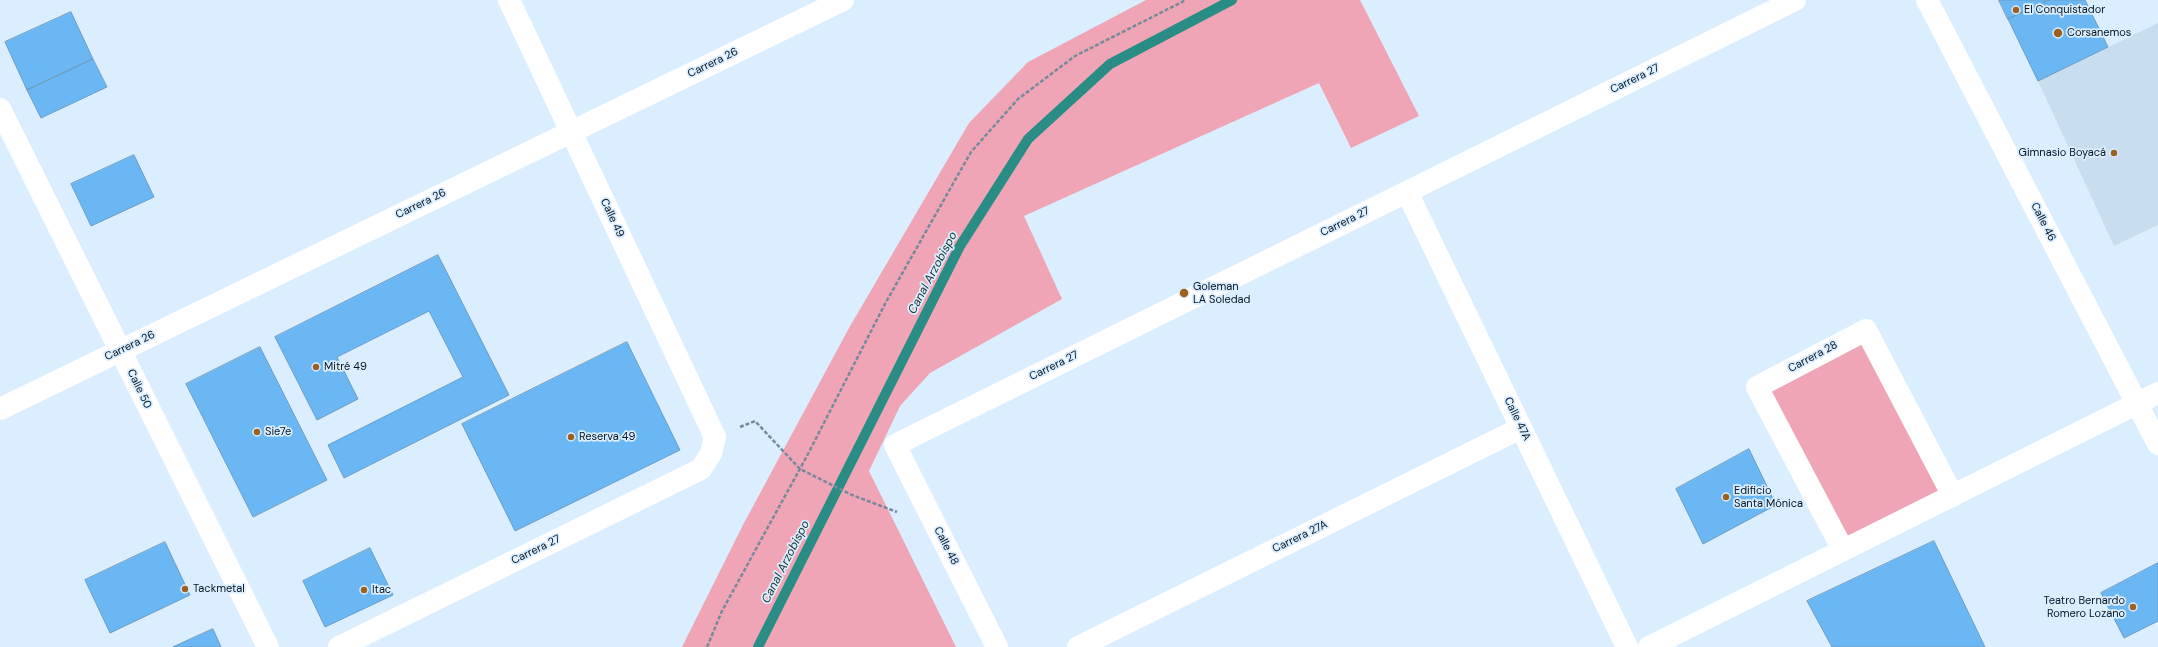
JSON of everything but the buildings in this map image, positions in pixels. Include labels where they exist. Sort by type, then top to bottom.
[{"type":"street","name":"Calle 49","points":[[509,0],[715,437]]},
{"type":"street","name":"Carrera 26","points":[[0,409],[843,0]]},
{"type":"street","name":"Carrera 27","points":[[895,445],[1795,0]]},
{"type":"street","name":"Calle 46","points":[[1927,0],[2158,444]]},
{"type":"street","name":"Calle 50","points":[[0,109],[268,647]]},
{"type":"street","name":"Calle 47A","points":[[1407,192],[1627,647]]},
{"type":"street","name":"Carrera 28","points":[[1843,550],[1757,387],[1866,330],[1953,496]]},
{"type":"street","points":[[1649,647],[2158,393]]},
{"type":"street","name":"Carrera 27A","points":[[1078,647],[1521,428]]},
{"type":"street","name":"Carrera 27","points":[[339,647],[701,469],[711,454],[715,437]]},
{"type":"street","name":"Calle 48","points":[[895,445],[997,647]]},
{"type":"path","points":[[707,647],[722,611],[801,469],[886,302],[971,152],[1018,99],[1075,56],[1186,0]]},
{"type":"path","points":[[756,421],[801,469],[852,495],[902,513],[931,517]]},
{"type":"shaded area","points":[[1146,0],[1360,0],[1419,116],[1351,148],[1319,83],[1024,216],[1062,299],[930,373],[900,406],[869,471],[956,647],[682,647],[744,523],[849,328],[969,123],[1028,62]]},
{"type":"shaded area","name":"Gimnasio Boyacá","points":[[2158,23],[2158,225],[2114,246],[2038,81]]},
{"type":"shaded area","points":[[1866,330],[1953,496],[1843,550],[1757,387]]},
{"type":"waterway","name":"Canal Arzobispo","points":[[758,647],[960,246],[1028,139],[1110,64],[1232,0]]},
{"type":"place","name":"El Conquistador","points":[[2016,10]]},
{"type":"place","name":"Corsanemos","points":[[2058,33]]},
{"type":"place","name":"Gimnasio Boyacá","points":[[2114,153]]},
{"type":"place","name":"Goleman LA Soledad","points":[[1184,293]]},
{"type":"place","name":"Mitré 49","points":[[316,367]]},
{"type":"place","name":"Sie7e","points":[[257,432]]},
{"type":"place","name":"Reserva 49","points":[[571,437]]},
{"type":"place","name":"Edificio Santa Mónica","points":[[1726,497]]},
{"type":"place","name":"Tackmetal","points":[[185,589]]},
{"type":"place","name":"Itac","points":[[364,590]]},
{"type":"place","name":"Teatro Bernardo Romero Lozano","points":[[2133,607]]}]
